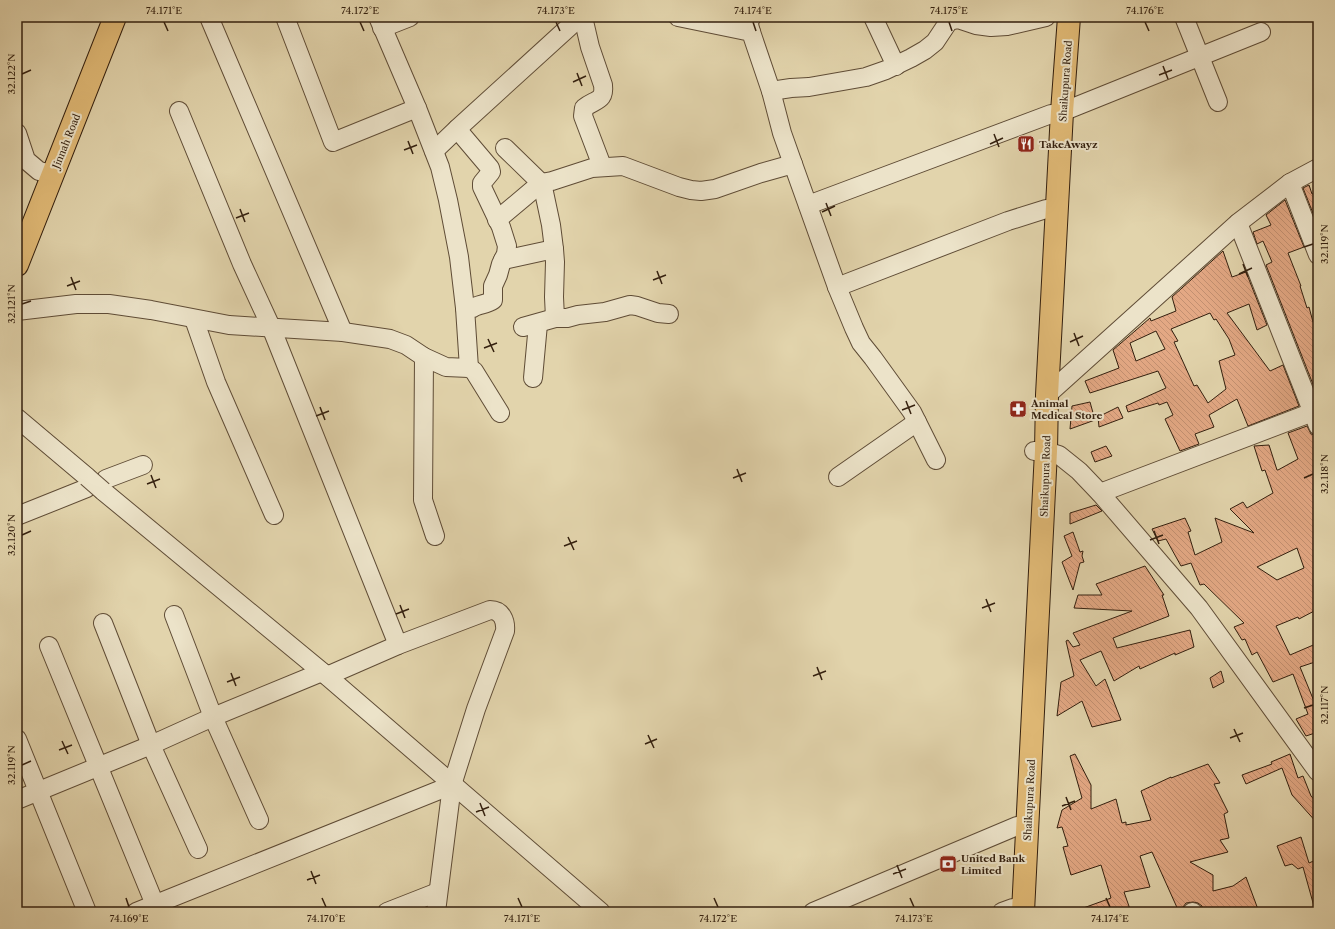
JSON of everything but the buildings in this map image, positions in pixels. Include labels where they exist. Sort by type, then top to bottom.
[{"type":"main road","name":"Jinnah Road","points":[[17,265],[115,17]]},
{"type":"main road","name":"Shaikupura Road","points":[[1013,911],[1040,451],[1047,395],[1059,17]]},
{"type":"main road","name":"Shaikupura Road","points":[[1013,911],[1040,451],[1046,209],[1069,17]]},
{"type":"street","points":[[209,17],[343,332]]},
{"type":"street","points":[[285,17],[333,142],[417,108]]},
{"type":"street","points":[[410,17],[380,22],[417,108],[440,167],[448,200],[458,257],[465,308],[469,368]]},
{"type":"street","points":[[434,151],[456,129],[582,17],[604,92],[600,99],[584,108],[583,116],[602,166]]},
{"type":"street","points":[[678,17],[751,24],[782,133],[836,287],[861,343],[878,364],[917,422],[936,460]]},
{"type":"street","points":[[874,17],[896,66]]},
{"type":"street","points":[[771,91],[809,87],[851,80],[866,77],[896,66],[925,50],[935,42],[950,22],[958,18],[976,25],[991,27],[1007,26],[1046,17]]},
{"type":"street","points":[[1184,17],[1218,102]]},
{"type":"street","points":[[808,205],[1057,113],[1261,32]]},
{"type":"street","points":[[179,111],[242,264],[271,327],[398,645]]},
{"type":"street","points":[[456,129],[490,168],[491,172],[482,183],[482,186],[498,220],[507,246],[506,254],[493,286],[493,300],[474,306],[473,308],[465,308]]},
{"type":"street","points":[[17,133],[26,160],[39,171],[52,174]]},
{"type":"street","points":[[505,148],[541,183],[546,201],[554,249],[555,318]]},
{"type":"street","points":[[498,220],[541,183],[552,181],[582,170],[602,166],[623,166],[679,187],[701,191],[714,190],[761,173],[793,164]]},
{"type":"street","points":[[1047,395],[1238,223],[1290,183],[1318,168]]},
{"type":"street","points":[[1290,183],[1318,255]]},
{"type":"street","points":[[836,287],[1014,219],[1046,209]]},
{"type":"street","points":[[1100,493],[1315,419],[1238,223]]},
{"type":"street","points":[[503,260],[554,249]]},
{"type":"street","points":[[17,311],[76,304],[109,304],[151,310],[229,325],[343,332],[390,339],[406,345],[424,357],[446,367],[469,368],[474,371],[500,413]]},
{"type":"street","points":[[533,378],[531,325],[555,318],[567,318],[578,315],[605,312],[630,305],[658,313],[669,314]]},
{"type":"street","points":[[194,319],[216,382],[274,515]]},
{"type":"street","points":[[424,357],[423,500],[435,536]]},
{"type":"street","points":[[17,418],[324,674],[601,912]]},
{"type":"street","points":[[838,477],[917,422]]},
{"type":"street","points":[[1040,451],[1059,455],[1100,493],[1199,608],[1318,772]]},
{"type":"street","points":[[17,516],[143,465]]},
{"type":"street","points":[[17,800],[152,745],[213,716],[490,610],[495,610],[500,613],[503,618],[505,631],[476,709],[452,785],[436,912]]},
{"type":"street","points":[[174,616],[213,716],[259,820]]},
{"type":"street","points":[[103,623],[152,745],[198,849]]},
{"type":"street","points":[[48,646],[156,908]]},
{"type":"street","points":[[17,739],[87,912]]},
{"type":"street","points":[[136,912],[156,908],[452,785]]},
{"type":"street","points":[[813,912],[1017,826]]},
{"type":"street","points":[[387,912],[438,892]]},
{"type":"place","name":"TakeAwayz","points":[[1026,144]]},
{"type":"place","name":"Animal Medical Store","points":[[1018,409]]},
{"type":"place","name":"United Bank Limited","points":[[948,864]]}]
